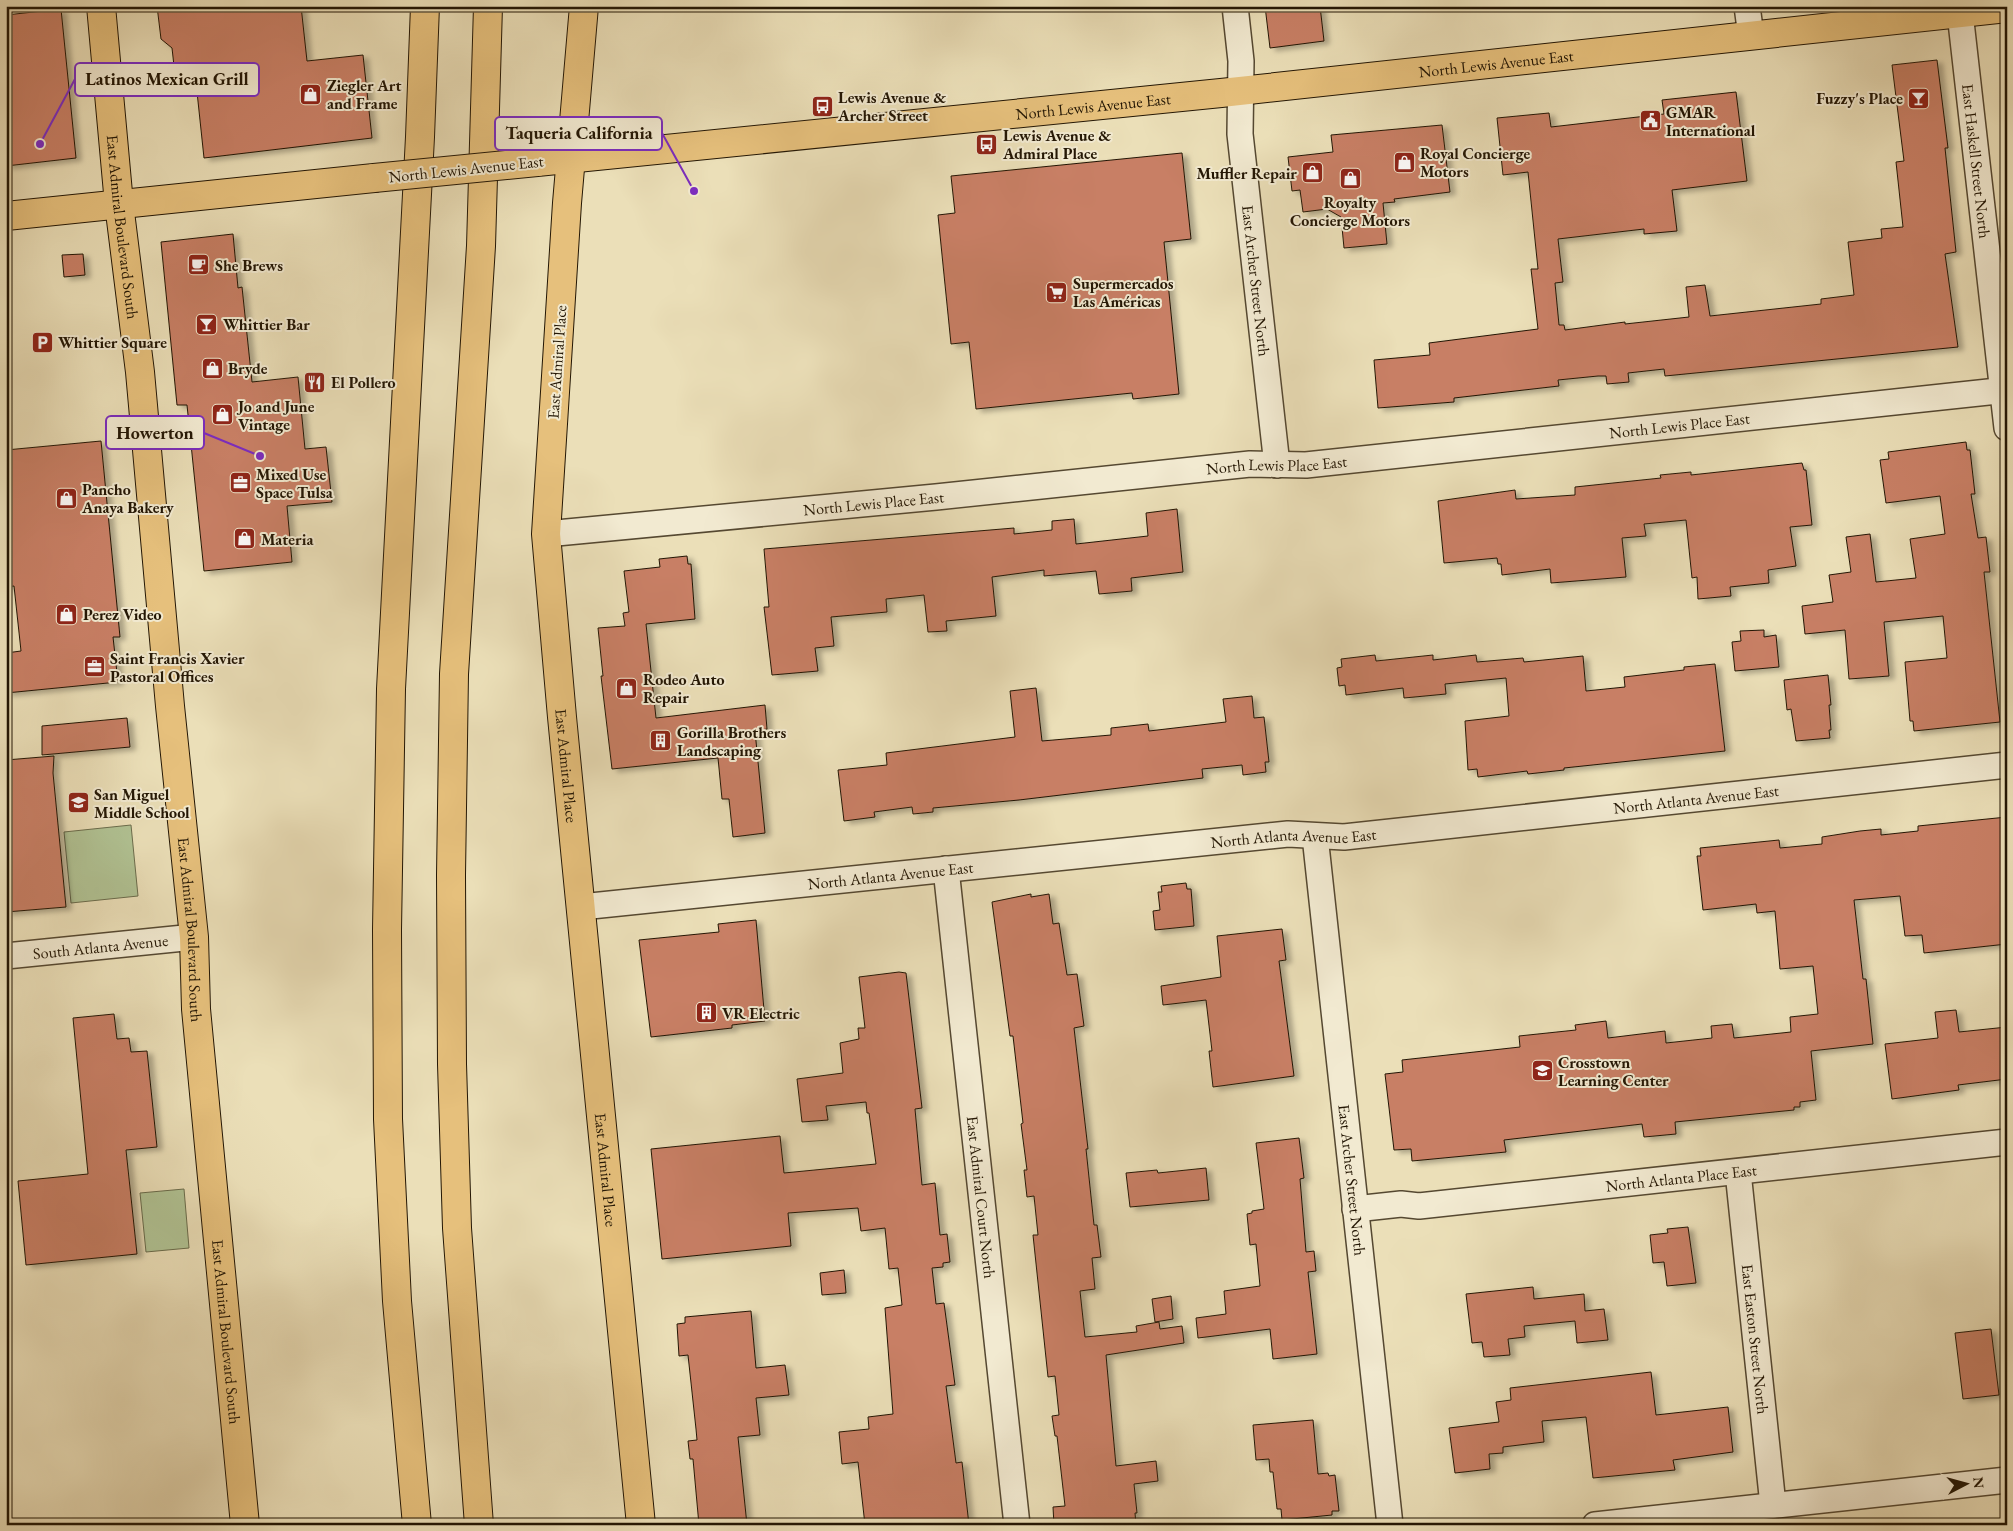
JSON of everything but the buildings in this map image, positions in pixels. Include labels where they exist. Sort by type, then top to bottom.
[{"type":"main road","name":"East Admiral Boulevard South","points":[[101,6],[119,204],[140,372],[170,706],[194,937],[196,1009],[245,1525]]},
{"type":"main road","points":[[417,1525],[397,1301],[388,1119],[387,947],[391,689],[425,6]]},
{"type":"main road","points":[[479,1525],[457,1228],[452,1064],[451,875],[454,674],[481,246],[488,6]]},
{"type":"main road","name":"East Admiral Place","points":[[584,6],[549,468],[546,534],[641,1525]]},
{"type":"main road","name":"North Lewis Avenue East","points":[[6,216],[1240,91],[2007,8]]},
{"type":"street","name":"East Archer Street North","points":[[1235,6],[1241,61],[1240,134],[1278,465]]},
{"type":"street","points":[[1747,6],[1750,36]]},
{"type":"street","name":"East Haskell Street North","points":[[1960,13],[2005,390],[2007,428]]},
{"type":"street","name":"North Lewis Place East","points":[[546,534],[936,497],[1250,464],[1306,465],[2005,390]]},
{"type":"street","name":"North Atlanta Avenue East","points":[[581,907],[1288,834],[1344,837],[2007,765]]},
{"type":"street","name":"East Archer Street North","points":[[1315,836],[1390,1525]]},
{"type":"street","name":"East Admiral Court North","points":[[946,868],[1017,1525]]},
{"type":"street","name":"South Atlanta Avenue","points":[[6,956],[194,937]]},
{"type":"street","name":"North Atlanta Place East","points":[[1355,1209],[1401,1204],[1418,1206],[2007,1142]]},
{"type":"street","name":"East Easton Street North","points":[[1738,1172],[1773,1505]]},
{"type":"street","points":[[1595,1525],[2007,1480]]},
{"type":"green space","points":[[131,825],[138,896],[71,903],[64,832]]},
{"type":"green space","points":[[184,1189],[189,1248],[146,1252],[140,1193]]},
{"type":"place","name":"Ziegler Art and Frame","points":[[311,94]]},
{"type":"place","name":"Fuzzy's Place","points":[[1919,98]]},
{"type":"place","name":"Lewis Avenue & Archer Street","points":[[822,106]]},
{"type":"place","name":"GMAR International","points":[[1650,121]]},
{"type":"place","name":"Latinos Mexican Grill","points":[[40,144]]},
{"type":"place","name":"Lewis Avenue & Admiral Place","points":[[987,144]]},
{"type":"place","name":"Royal Concierge Motors","points":[[1404,162]]},
{"type":"place","name":"Muffler Repair","points":[[1313,173]]},
{"type":"place","name":"Royalty Concierge Motors","points":[[1350,178]]},
{"type":"place","name":"Taqueria California","points":[[694,191]]},
{"type":"place","name":"She Brews","points":[[199,265]]},
{"type":"place","name":"Supermercados Las Américas","points":[[1057,292]]},
{"type":"place","name":"Whittier Bar","points":[[207,324]]},
{"type":"place","name":"Whittier Square","points":[[42,342]]},
{"type":"place","name":"Bryde","points":[[212,368]]},
{"type":"place","name":"El Pollero","points":[[315,382]]},
{"type":"place","name":"Jo and June Vintage","points":[[222,415]]},
{"type":"place","name":"Howerton","points":[[260,456]]},
{"type":"place","name":"Mixed Use Space Tulsa","points":[[240,483]]},
{"type":"place","name":"Pancho Anaya Bakery","points":[[66,498]]},
{"type":"place","name":"Materia","points":[[245,539]]},
{"type":"place","name":"Perez Video","points":[[67,614]]},
{"type":"place","name":"Saint Francis Xavier Pastoral Offices","points":[[94,667]]},
{"type":"place","name":"Rodeo Auto Repair","points":[[627,688]]},
{"type":"place","name":"Gorilla Brothers Landscaping","points":[[661,741]]},
{"type":"place","name":"San Miguel Middle School","points":[[78,803]]},
{"type":"place","name":"VR Electric","points":[[706,1013]]},
{"type":"place","name":"Crosstown Learning Center","points":[[1542,1071]]}]
